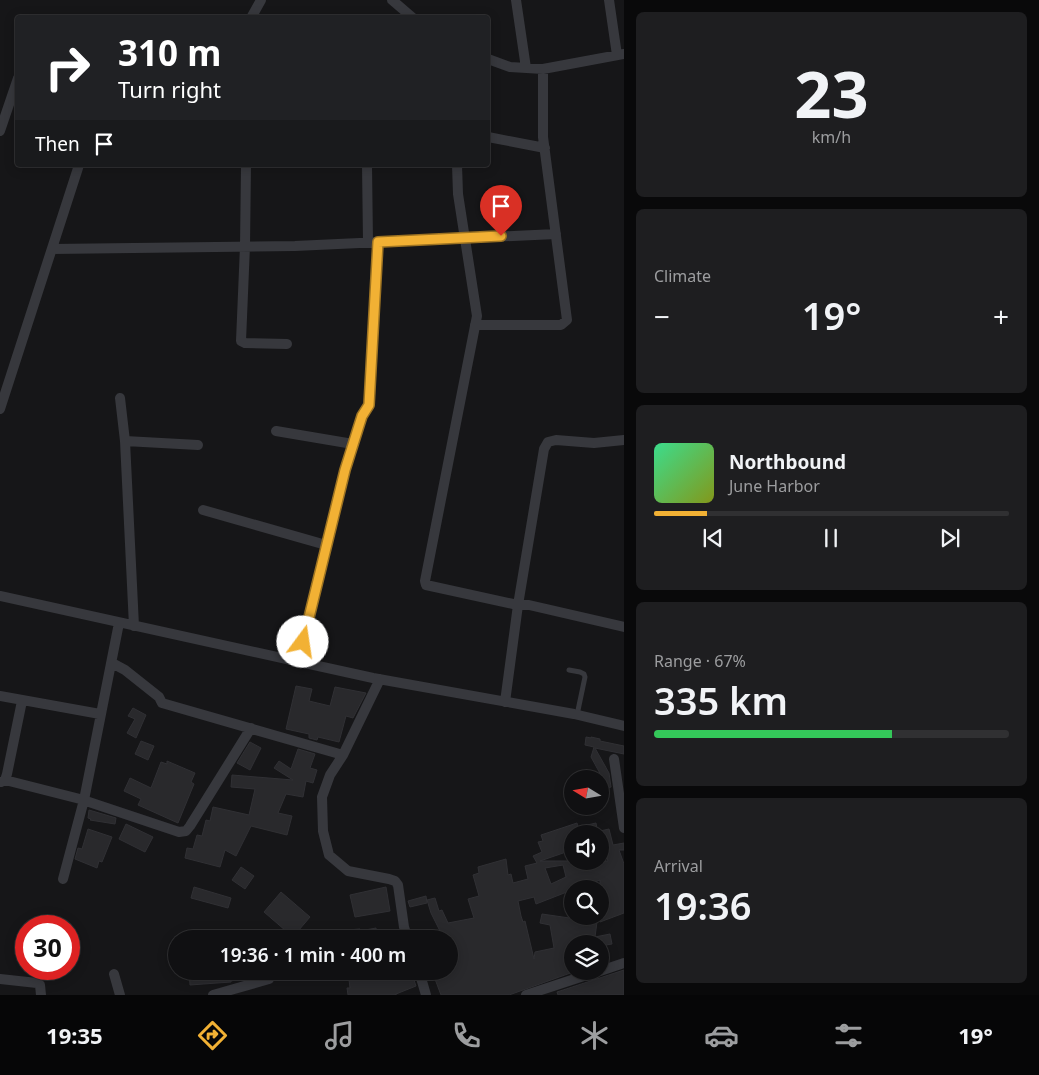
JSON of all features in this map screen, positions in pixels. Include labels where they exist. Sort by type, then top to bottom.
[{"type":"street","points":[[253,15],[261,0]]},
{"type":"street","points":[[392,0],[410,15]]},
{"type":"street","points":[[516,0],[526,68]]},
{"type":"street","points":[[490,61],[510,67],[543,69],[621,55],[609,0]]},
{"type":"street","points":[[475,325],[561,326],[568,320],[545,148],[543,69]]},
{"type":"street","points":[[0,128],[15,86]]},
{"type":"street","points":[[490,137],[545,148]]},
{"type":"street","points":[[0,409],[5,375],[52,249],[78,167]]},
{"type":"street","points":[[246,167],[241,340],[245,343],[287,344]]},
{"type":"street","points":[[298,662],[345,470],[362,416],[369,405],[373,242],[367,167]]},
{"type":"street","points":[[458,167],[458,194],[476,310],[475,325],[425,581],[426,586],[518,605],[528,605],[624,627]]},
{"type":"street","points":[[52,249],[245,246],[556,234]]},
{"type":"street","points":[[120,398],[125,441],[134,626]]},
{"type":"street","points":[[276,432],[353,444]]},
{"type":"street","points":[[505,702],[518,605],[544,449],[548,442],[556,440],[594,443],[624,440]]},
{"type":"street","points":[[125,441],[198,445]]},
{"type":"street","points":[[203,510],[326,545]]},
{"type":"street","points":[[0,596],[298,662],[577,715],[624,726]]},
{"type":"street","points":[[63,879],[84,800],[119,623]]},
{"type":"street","points":[[112,664],[125,670],[159,697],[162,703],[343,755]]},
{"type":"street","points":[[380,679],[343,755],[330,776],[322,797],[323,831],[329,855],[348,871],[395,881],[398,885],[405,930]]},
{"type":"street","points":[[0,696],[100,714]]},
{"type":"street","points":[[22,701],[2,781],[84,800],[179,832],[186,831],[251,728]]},
{"type":"street","points":[[614,759],[624,828]]},
{"type":"street","points":[[609,968],[624,963]]},
{"type":"street","points":[[114,974],[120,995]]},
{"type":"street","points":[[0,979],[38,983],[41,995]]},
{"type":"street","points":[[213,995],[266,980]]},
{"type":"street","points":[[422,980],[426,995]]},
{"type":"street","points":[[526,995],[539,993],[574,980]]},
{"type":"lane","points":[[568,670],[580,672],[584,674],[585,678],[577,715]]},
{"type":"building","points":[[296,686],[312,689],[309,701],[330,706],[335,687],[366,693],[353,718],[346,716],[339,742],[318,737],[317,740],[309,738],[309,734],[286,729]]},
{"type":"building","points":[[133,708],[146,715],[136,738],[127,733],[135,719],[128,716]]},
{"type":"building","points":[[586,737],[600,739],[600,741],[624,746],[624,754],[595,748],[607,770],[598,770],[591,757],[594,747],[585,745]]},
{"type":"building","points":[[141,741],[154,746],[148,760],[135,754]]},
{"type":"building","points":[[250,742],[261,748],[250,770],[237,763]]},
{"type":"building","points":[[298,749],[315,754],[310,768],[317,770],[313,783],[306,781],[303,797],[286,794],[278,813],[292,816],[287,835],[251,826],[236,856],[225,850],[220,867],[185,858],[187,848],[193,849],[197,835],[202,836],[206,820],[210,821],[213,807],[249,815],[255,789],[231,787],[232,775],[293,780],[274,768],[279,761],[291,769]]},
{"type":"building","points":[[167,761],[195,773],[191,782],[194,784],[178,823],[138,805],[141,799],[124,791],[130,778],[151,788],[161,762],[167,764]]},
{"type":"building","points":[[89,810],[116,818],[115,824],[90,820],[88,818]]},
{"type":"building","points":[[126,824],[153,837],[145,852],[119,839]]},
{"type":"building","points":[[564,827],[564,853],[540,861],[564,861],[564,869],[563,865],[545,868],[551,884],[566,877],[564,870],[609,870],[609,829],[613,845],[624,843],[624,850],[619,850],[624,864],[624,913],[609,919],[609,880],[564,880],[564,893],[536,904],[534,897],[518,901],[534,959],[535,952],[554,948],[550,925],[540,923],[542,914],[564,917],[564,925],[597,925],[595,935],[564,935],[564,975],[509,995],[441,995],[435,980],[458,980],[458,930],[440,930],[427,900],[435,898],[439,911],[442,910],[448,923],[474,918],[468,899],[479,896],[473,875],[479,873],[478,867],[506,859],[508,875],[511,874],[513,883],[528,879],[525,866],[537,863],[533,856],[542,852],[538,842],[543,841],[541,835]]},
{"type":"building","points":[[88,829],[112,837],[102,862],[99,861],[97,868],[75,859],[78,848],[82,849]]},
{"type":"building","points":[[241,867],[254,876],[245,889],[232,880]]},
{"type":"building","points":[[194,887],[231,898],[228,908],[191,898]]},
{"type":"building","points":[[386,887],[390,911],[355,917],[350,895]]},
{"type":"building","points":[[281,892],[310,917],[299,930],[285,930],[264,912]]},
{"type":"building","points":[[426,896],[427,903],[410,907],[408,901]]},
{"type":"building","points":[[610,934],[612,944],[609,944],[609,935],[605,935]]},
{"type":"building","points":[[624,970],[624,995],[558,995],[557,992],[594,980],[609,980],[609,975]]},
{"type":"building","points":[[190,980],[235,980],[231,982],[190,985]]},
{"type":"building","points":[[349,980],[414,980],[416,986],[396,995],[348,995],[347,988],[350,988]]},
{"type":"route","points":[[303,642],[345,470],[362,416],[369,405],[378,242],[501,236]]}]
